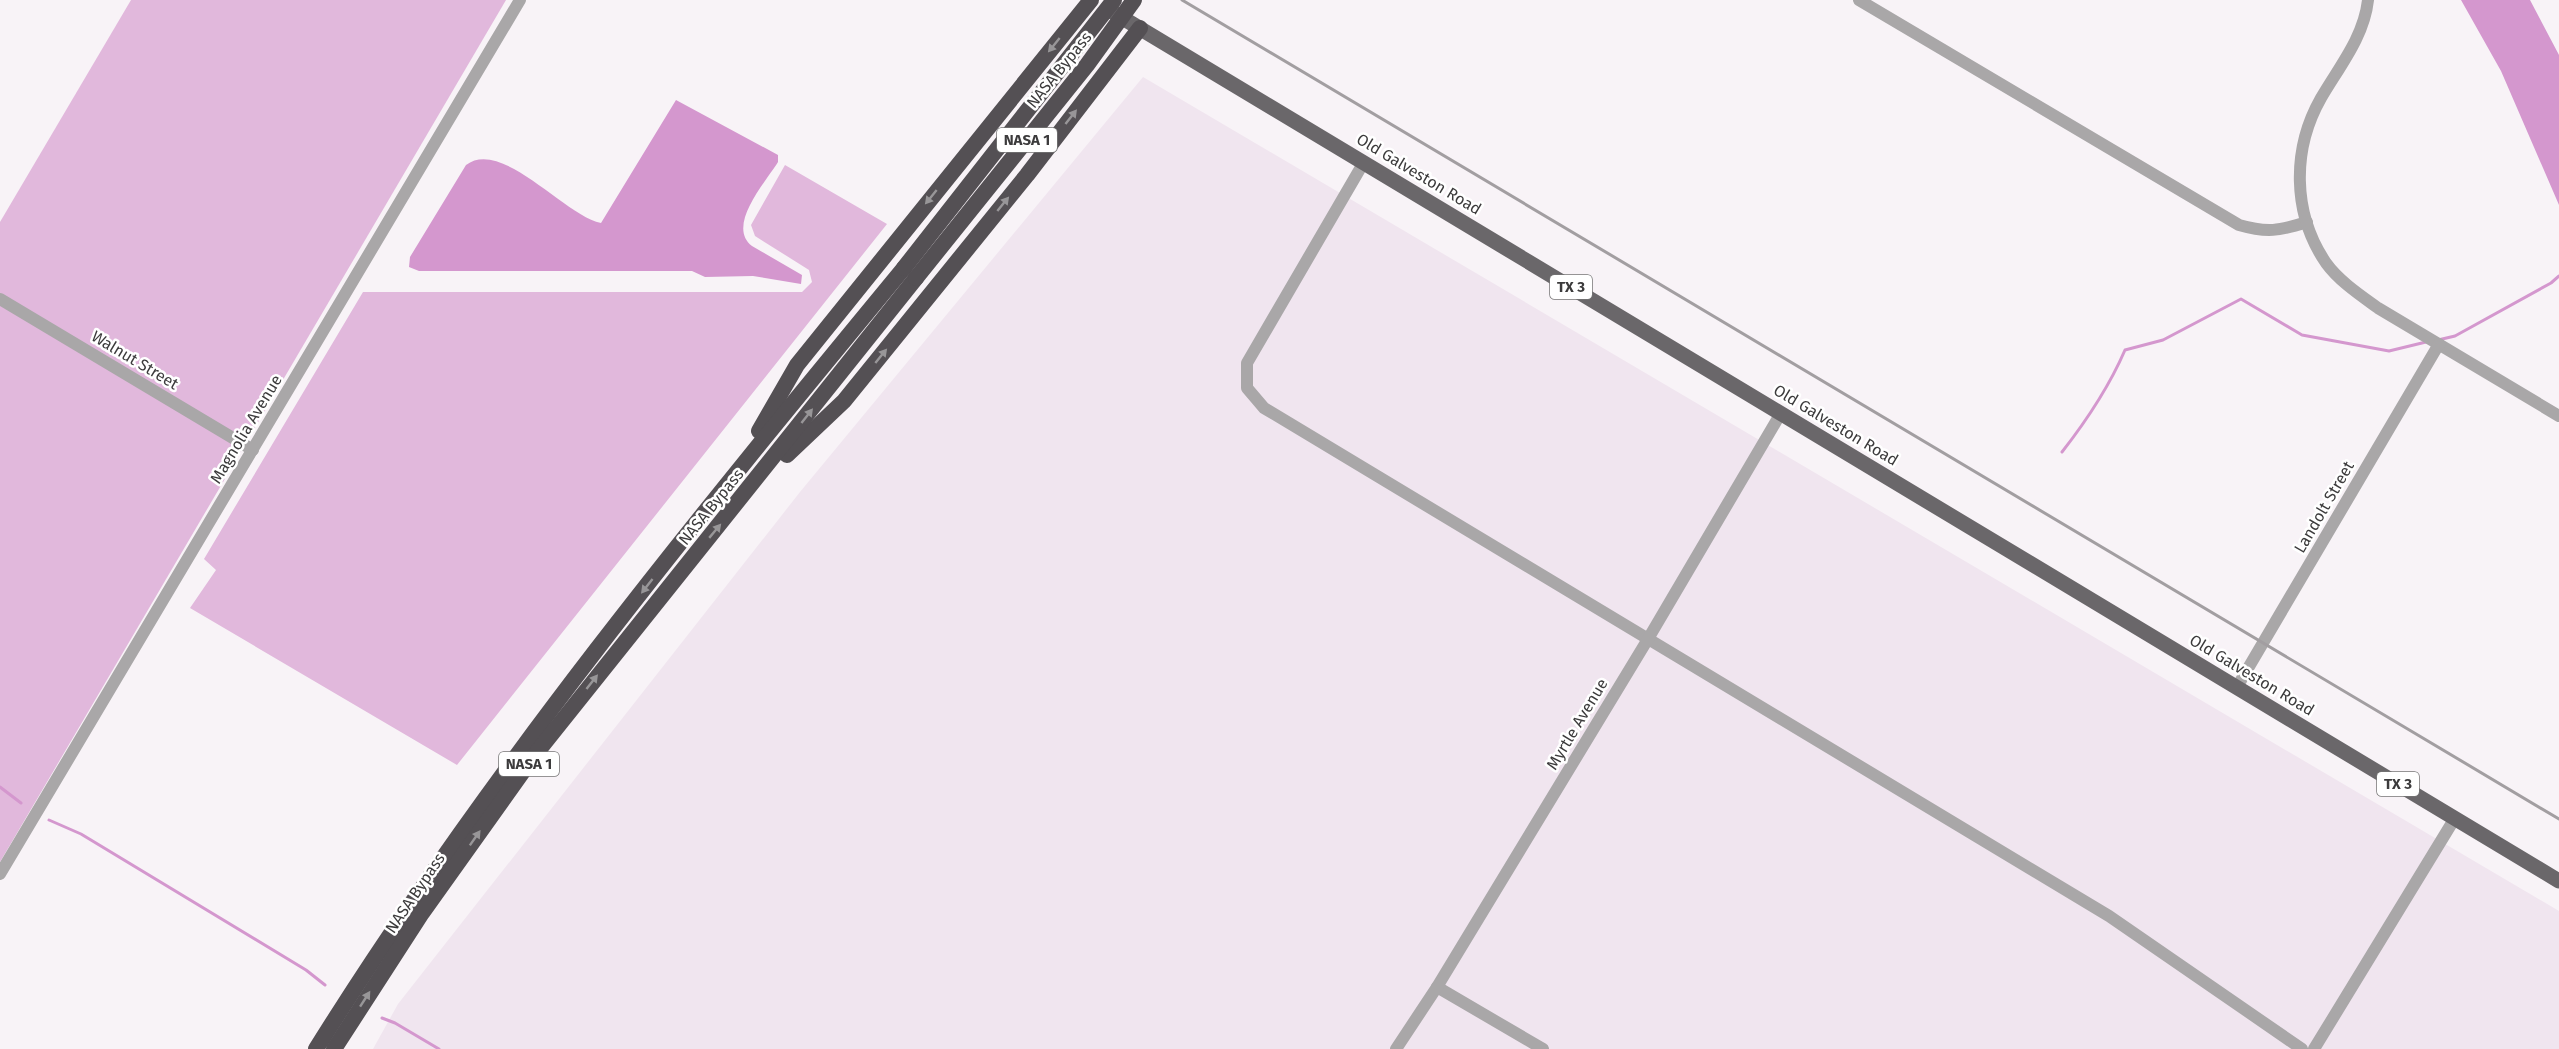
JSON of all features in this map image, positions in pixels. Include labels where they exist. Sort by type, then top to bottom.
[{"type":"highway","points":[[735,473],[797,365],[974,143],[1093,0]]},
{"type":"highway","name":"NASA Bypass","points":[[334,1049],[422,914],[521,774],[615,652],[745,495],[1114,0]]},
{"type":"highway","name":"NASA Bypass","points":[[314,1049],[412,900],[482,801],[735,473],[910,273],[1087,65],[1134,0]]},
{"type":"highway","points":[[745,495],[844,401],[1027,175],[1140,28]]},
{"type":"highway","points":[[974,143],[996,140],[1011,146],[1027,175]]},
{"type":"main road","name":"Old Galveston Road","points":[[1093,0],[2559,880]]},
{"type":"street","name":"Magnolia Avenue","points":[[0,874],[520,0]]},
{"type":"street","points":[[1859,0],[2239,225],[2264,232],[2307,222]]},
{"type":"street","points":[[2368,0],[2359,35],[2314,111],[2302,142],[2299,177],[2307,222],[2327,264],[2350,287],[2378,308],[2559,416]]},
{"type":"street","points":[[1364,162],[1247,363],[1247,388],[1264,408],[2109,916],[2302,1049]]},
{"type":"street","name":"Walnut Street","points":[[0,299],[253,450]]},
{"type":"street","name":"Landolt Street","points":[[2237,687],[2439,344]]},
{"type":"street","name":"Myrtle Avenue","points":[[1396,1049],[1437,987],[1648,639],[1781,413]]},
{"type":"street","points":[[2314,1049],[2455,818]]},
{"type":"street","points":[[1437,987],[1543,1049]]},
{"type":"shaded area","points":[[131,0],[506,0],[0,862],[0,222]]},
{"type":"shaded area","points":[[2461,0],[2530,0],[2559,55],[2559,205],[2501,71]]},
{"type":"shaded area","points":[[1143,77],[2559,911],[2559,1049],[373,1049],[398,1004],[800,492]]},
{"type":"shaded area","points":[[676,100],[778,155],[778,162],[750,204],[743,227],[745,238],[752,246],[802,275],[801,284],[753,276],[705,277],[692,271],[419,271],[409,267],[410,257],[466,165],[481,159],[515,169],[569,207],[601,223]]},
{"type":"shaded area","points":[[785,165],[887,224],[457,765],[190,608],[216,570],[204,559],[363,292],[802,292],[812,282],[809,270],[755,236],[751,225]]},
{"type":"waterway","points":[[2438,340],[2455,336],[2551,283],[2559,276]]},
{"type":"waterway","points":[[2062,452],[2097,403],[2125,350],[2163,340],[2241,299],[2302,335],[2389,351],[2426,342]]},
{"type":"waterway","points":[[0,787],[21,803]]},
{"type":"waterway","points":[[49,820],[81,834],[306,970],[325,985]]},
{"type":"waterway","points":[[382,1018],[395,1023],[439,1049]]},
{"type":"railway","points":[[1182,0],[2559,819]]}]
